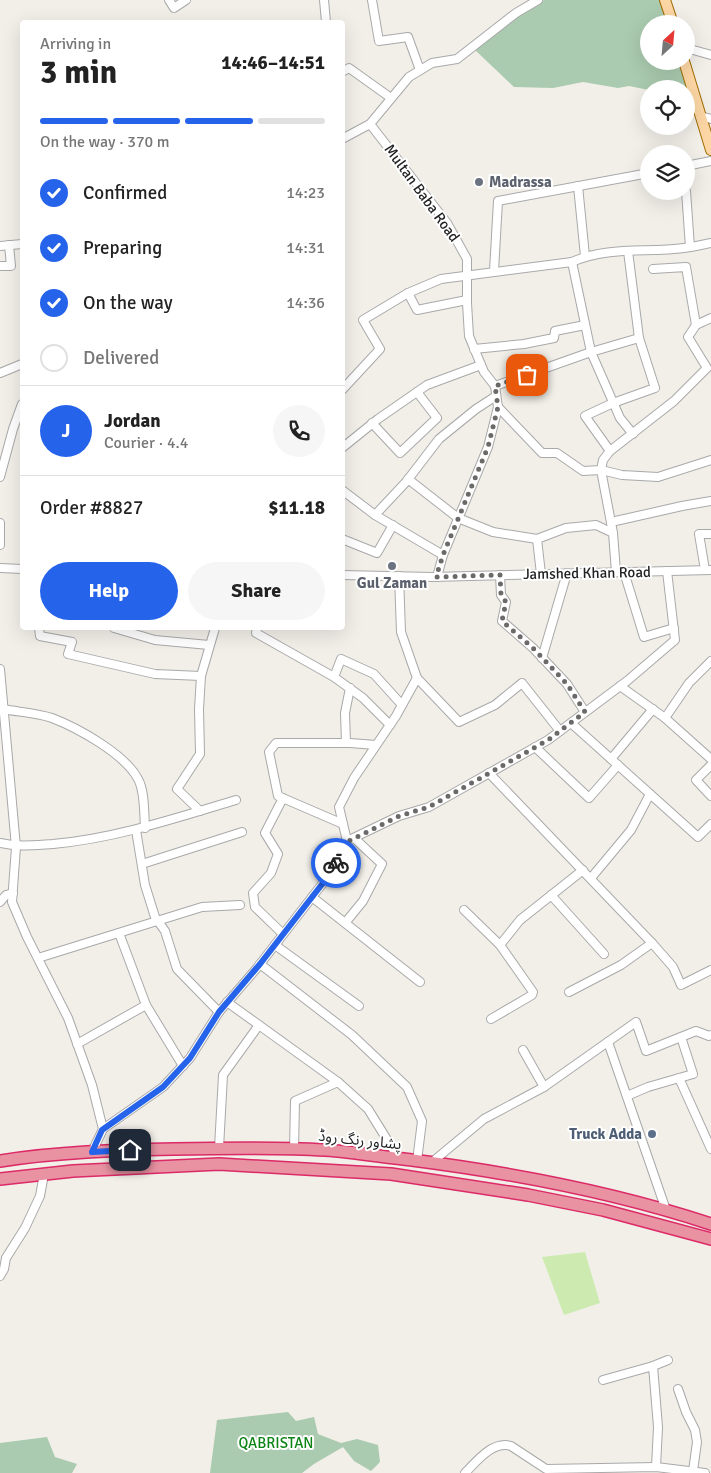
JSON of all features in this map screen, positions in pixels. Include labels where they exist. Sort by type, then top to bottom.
[{"type":"highway","name":"پشاور رنگ روڈ","points":[[0,1161],[92,1152],[219,1148],[326,1150],[431,1162],[536,1179],[666,1210],[711,1224]]},
{"type":"highway","name":"پشاور رنگ روڈ","points":[[0,1179],[73,1171],[219,1164],[391,1174],[528,1195],[603,1210],[711,1239]]},
{"type":"main road","points":[[665,0],[670,15]]},
{"type":"main road","points":[[687,70],[711,150]]},
{"type":"street","points":[[169,0],[174,8],[186,0]]},
{"type":"street","points":[[324,0],[326,20]]},
{"type":"street","points":[[372,0],[379,41],[408,36],[420,70]]},
{"type":"street","points":[[345,136],[370,124],[409,76],[432,63],[457,59],[516,13],[538,0]]},
{"type":"street","points":[[695,51],[711,55]]},
{"type":"street","points":[[345,70],[349,68],[391,98]]},
{"type":"street","points":[[700,116],[711,119]]},
{"type":"street","name":"Multan Baba Road","points":[[370,124],[447,223],[468,259],[467,300],[469,336],[484,372],[495,386],[498,407],[488,447],[443,555],[436,577]]},
{"type":"street","points":[[695,164],[711,161]]},
{"type":"street","points":[[494,271],[498,200],[640,175]]},
{"type":"street","points":[[578,186],[585,256]]},
{"type":"street","points":[[687,200],[690,247]]},
{"type":"street","points":[[345,387],[380,348],[363,320],[408,293],[441,279],[572,262],[585,256],[690,247],[711,243]]},
{"type":"street","points":[[0,246],[20,244]]},
{"type":"street","points":[[0,266],[11,266],[9,245]]},
{"type":"street","points":[[610,451],[585,416],[613,403],[655,388],[638,338],[628,251]]},
{"type":"street","points":[[572,262],[591,352],[620,418],[633,434]]},
{"type":"street","points":[[653,269],[686,266],[696,325]]},
{"type":"street","points":[[408,293],[417,310],[467,300]]},
{"type":"street","points":[[674,628],[644,637],[620,572],[601,470],[603,460],[610,451],[674,401],[707,368],[688,337],[696,325],[711,318]]},
{"type":"street","points":[[474,349],[524,344],[554,338],[554,330],[585,325]]},
{"type":"street","points":[[495,386],[591,352],[638,338]]},
{"type":"street","points":[[0,374],[20,365]]},
{"type":"street","points":[[345,446],[372,423],[427,386],[481,365]]},
{"type":"street","points":[[372,423],[400,453],[437,418],[417,392]]},
{"type":"street","points":[[375,515],[408,479],[439,439],[476,409],[496,396]]},
{"type":"street","points":[[498,407],[542,453],[557,453],[583,471],[601,470],[622,475],[658,477],[711,460]]},
{"type":"street","points":[[0,477],[20,410]]},
{"type":"street","points":[[408,479],[458,518],[493,532],[537,539],[566,528],[596,525],[613,533]]},
{"type":"street","points":[[345,492],[375,515],[443,555]]},
{"type":"street","points":[[611,522],[711,501]]},
{"type":"street","points":[[0,523],[0,545]]},
{"type":"street","points":[[345,540],[378,553],[393,525]]},
{"type":"street","points":[[708,570],[700,534],[711,534]]},
{"type":"street","points":[[537,539],[541,574]]},
{"type":"street","points":[[0,568],[20,569]]},
{"type":"street","name":"Jamshed Khan Road","points":[[345,575],[436,577],[708,570]]},
{"type":"street","points":[[92,1152],[102,1130],[163,1087],[190,1058],[219,1012],[260,964],[330,874],[351,840],[399,816],[429,807],[535,747],[560,731],[620,686],[676,640],[667,571]]},
{"type":"street","points":[[542,658],[568,573]]},
{"type":"street","points":[[500,575],[501,595],[506,602],[502,621],[567,684],[585,712]]},
{"type":"street","points":[[399,576],[401,632],[418,678],[459,722],[495,705],[522,683],[560,731]]},
{"type":"street","points":[[39,630],[40,636],[72,642],[68,654],[155,674],[200,676]]},
{"type":"street","points":[[121,630],[155,640],[209,645]]},
{"type":"street","points":[[200,811],[177,788],[200,754],[200,676],[214,630]]},
{"type":"street","points":[[256,630],[256,632],[350,688],[390,725]]},
{"type":"street","points":[[334,677],[341,659],[374,674],[402,705]]},
{"type":"street","points":[[665,718],[689,683],[711,661]]},
{"type":"street","points":[[0,669],[16,847],[6,894],[0,902]]},
{"type":"street","points":[[345,923],[362,901],[382,864],[351,840],[343,824],[339,807],[354,778],[390,725],[418,678]]},
{"type":"street","points":[[620,686],[665,718],[711,759]]},
{"type":"street","points":[[346,743],[345,713],[350,688]]},
{"type":"street","points":[[3,709],[51,718],[92,738],[122,758],[139,779],[144,806],[145,828]]},
{"type":"street","points":[[535,747],[589,798],[652,709]]},
{"type":"street","points":[[571,723],[698,837],[711,824]]},
{"type":"street","points":[[343,824],[278,796],[269,752],[276,743],[376,745]]},
{"type":"street","points":[[711,765],[696,780],[711,796]]},
{"type":"street","points":[[0,772],[9,774]]},
{"type":"street","points":[[489,773],[652,943],[673,967],[681,985],[711,970]]},
{"type":"street","points":[[591,878],[631,830],[650,794]]},
{"type":"street","points":[[282,798],[265,833],[278,854],[271,873],[253,893],[255,906],[283,934]]},
{"type":"street","points":[[0,843],[16,847],[70,842],[136,830],[236,800]]},
{"type":"street","points":[[136,830],[145,885],[158,921],[165,932],[177,968],[219,1012]]},
{"type":"street","points":[[142,864],[242,832]]},
{"type":"street","points":[[500,945],[520,920],[583,870]]},
{"type":"street","points":[[6,894],[12,902],[68,1018],[92,1085],[102,1130]]},
{"type":"street","points":[[551,895],[604,954]]},
{"type":"street","points":[[312,897],[420,982]]},
{"type":"street","points":[[38,958],[202,907],[240,905]]},
{"type":"street","points":[[464,910],[500,945],[534,994],[491,1019]]},
{"type":"street","points":[[119,933],[146,1004],[183,1066]]},
{"type":"street","points":[[569,992],[621,965],[652,943]]},
{"type":"street","points":[[275,945],[359,1006]]},
{"type":"street","points":[[260,964],[352,1036],[408,1088],[422,1121],[417,1161]]},
{"type":"street","points":[[227,1002],[338,1082],[368,1109],[399,1159]]},
{"type":"street","points":[[77,1044],[146,1004]]},
{"type":"street","points":[[431,1162],[484,1119],[544,1086],[636,1022],[646,1051],[696,1031],[709,1036],[711,1034]]},
{"type":"street","points":[[219,1148],[223,1075],[259,1025]]},
{"type":"street","points":[[627,1096],[648,1087],[693,1074],[681,1037]]},
{"type":"street","points":[[608,1042],[666,1210]]},
{"type":"street","points":[[523,1050],[544,1086]]},
{"type":"street","points":[[679,1078],[711,1149]]},
{"type":"street","points":[[294,1150],[295,1101],[338,1082]]},
{"type":"street","points":[[0,1276],[4,1269],[6,1258],[25,1228],[40,1196],[44,1174]]},
{"type":"street","points":[[603,1380],[668,1360]]},
{"type":"street","points":[[653,1366],[658,1427],[656,1467]]},
{"type":"street","points":[[678,1389],[695,1430],[697,1442],[693,1471]]},
{"type":"street","points":[[465,1473],[487,1451],[506,1444],[546,1469],[656,1467],[705,1473]]},
{"type":"green space","points":[[544,0],[660,0],[665,15],[640,15],[640,70],[682,70],[685,80],[640,80],[640,88],[629,86],[618,88],[583,82],[553,88],[514,87],[475,50],[523,12]]},
{"type":"green space","points":[[585,1252],[600,1303],[564,1315],[542,1257]]},
{"type":"green space","name":"QABRISTAN","points":[[288,1412],[296,1421],[314,1417],[318,1434],[341,1443],[357,1439],[378,1445],[380,1462],[371,1471],[354,1461],[343,1447],[302,1473],[210,1473],[217,1420]]},
{"type":"green space","points":[[47,1437],[55,1457],[77,1464],[72,1473],[0,1473],[0,1443]]},
{"type":"way so far","points":[[336,863],[347,842],[399,816],[429,807],[548,740],[585,712],[567,684],[533,648],[502,621],[506,602],[501,595],[500,575],[436,577],[443,555],[488,447],[498,407],[495,386],[527,375]]},
{"type":"place","name":"Madrassa","points":[[479,182]]},
{"type":"place","name":"Gul Zaman","points":[[392,566]]},
{"type":"place","name":"Truck Adda","points":[[652,1134]]},
{"type":"route","points":[[130,1150],[92,1152],[102,1130],[163,1087],[190,1058],[219,1012],[260,964],[330,874],[336,863]]}]
